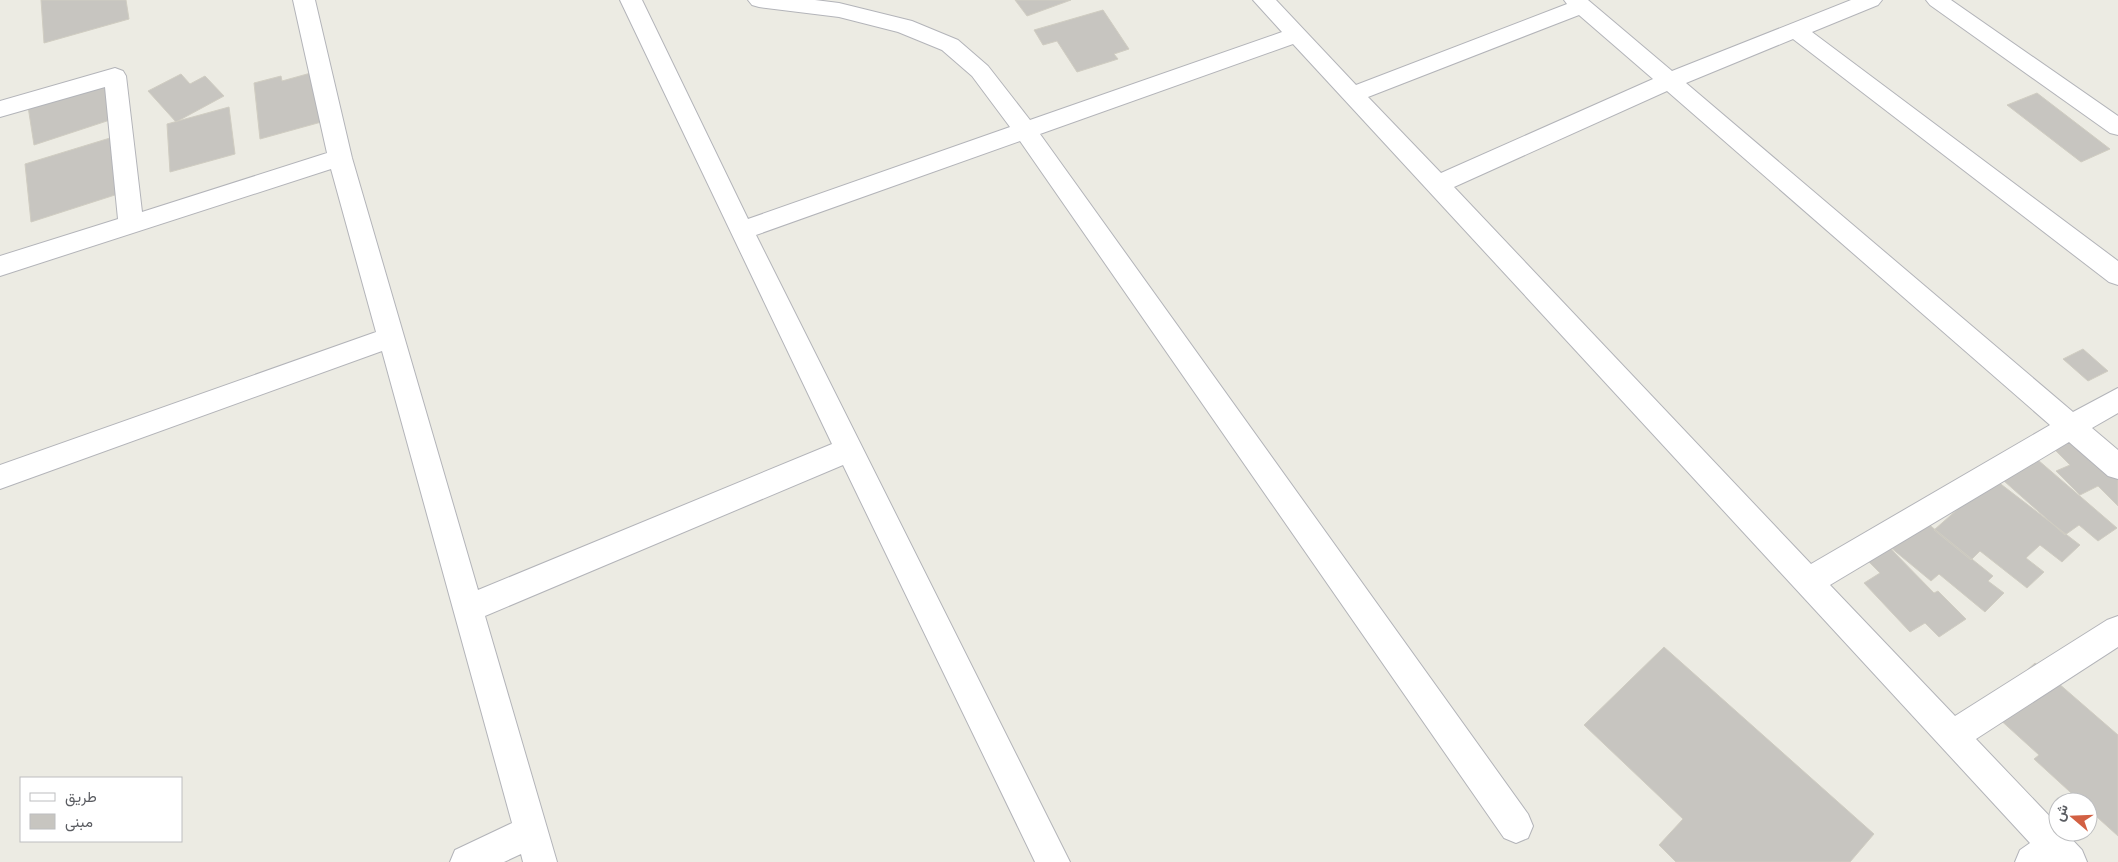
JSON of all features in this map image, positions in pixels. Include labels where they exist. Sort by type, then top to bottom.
[{"type":"street","points":[[304,0],[340,158],[536,847],[466,862]]},
{"type":"street","points":[[631,0],[741,231],[1053,862]]},
{"type":"street","points":[[759,0],[839,10],[904,26],[950,45],[980,71],[1025,130],[1516,826]]},
{"type":"street","points":[[1264,0],[1952,736],[2052,856]]},
{"type":"street","points":[[1437,186],[1669,81],[1871,0]]},
{"type":"street","points":[[1937,0],[2118,128]]},
{"type":"street","points":[[1352,95],[1578,3],[2118,467]]},
{"type":"street","points":[[1795,30],[2118,275]]},
{"type":"street","points":[[741,231],[1296,35]]},
{"type":"street","points":[[0,109],[115,76],[130,224]]},
{"type":"street","points":[[0,266],[340,158]]},
{"type":"street","points":[[0,477],[391,337]]},
{"type":"street","points":[[1808,582],[2118,399]]},
{"type":"street","points":[[469,608],[849,450]]},
{"type":"street","points":[[1952,736],[2118,630]]},
{"type":"building","points":[[41,0],[126,0],[129,19],[44,43]]},
{"type":"building","points":[[1015,0],[1071,0],[1027,16]]},
{"type":"building","points":[[1103,10],[1129,49],[1114,54],[1118,59],[1077,72],[1057,41],[1043,45],[1034,30]]},
{"type":"building","points":[[318,71],[325,121],[260,139],[254,83],[281,76],[282,81]]},
{"type":"building","points":[[181,74],[190,84],[205,76],[224,96],[176,122],[148,91]]},
{"type":"building","points":[[107,75],[116,118],[34,145],[27,100]]},
{"type":"building","points":[[2037,93],[2110,149],[2081,162],[2007,105]]},
{"type":"building","points":[[229,107],[235,154],[170,172],[167,124]]},
{"type":"building","points":[[110,138],[118,194],[31,222],[25,164]]},
{"type":"building","points":[[2083,349],[2108,371],[2088,381],[2063,359]]},
{"type":"building","points":[[2076,437],[2118,477],[2118,506],[2098,486],[2080,495],[2056,471],[2070,465],[2053,448]]},
{"type":"building","points":[[2038,460],[2117,528],[2098,541],[2079,525],[2065,535],[2004,481]]},
{"type":"building","points":[[1993,478],[2080,545],[2062,562],[2040,545],[2026,558],[2044,572],[2027,588],[1980,551],[1971,560],[1934,530]]},
{"type":"building","points":[[1922,519],[1993,576],[1988,581],[2004,593],[1985,612],[1939,574],[1931,581],[1890,547]]},
{"type":"building","points":[[1885,543],[1934,593],[1938,591],[1966,619],[1939,637],[1925,623],[1910,632],[1864,583],[1880,573],[1863,556]]},
{"type":"building","points":[[1664,647],[1874,834],[1850,862],[1676,862],[1659,845],[1683,819],[1584,725]]},
{"type":"building","points":[[2035,663],[2118,735],[2118,836],[2098,818],[2098,792],[2070,792],[2034,759],[2039,755],[1986,707]]}]
